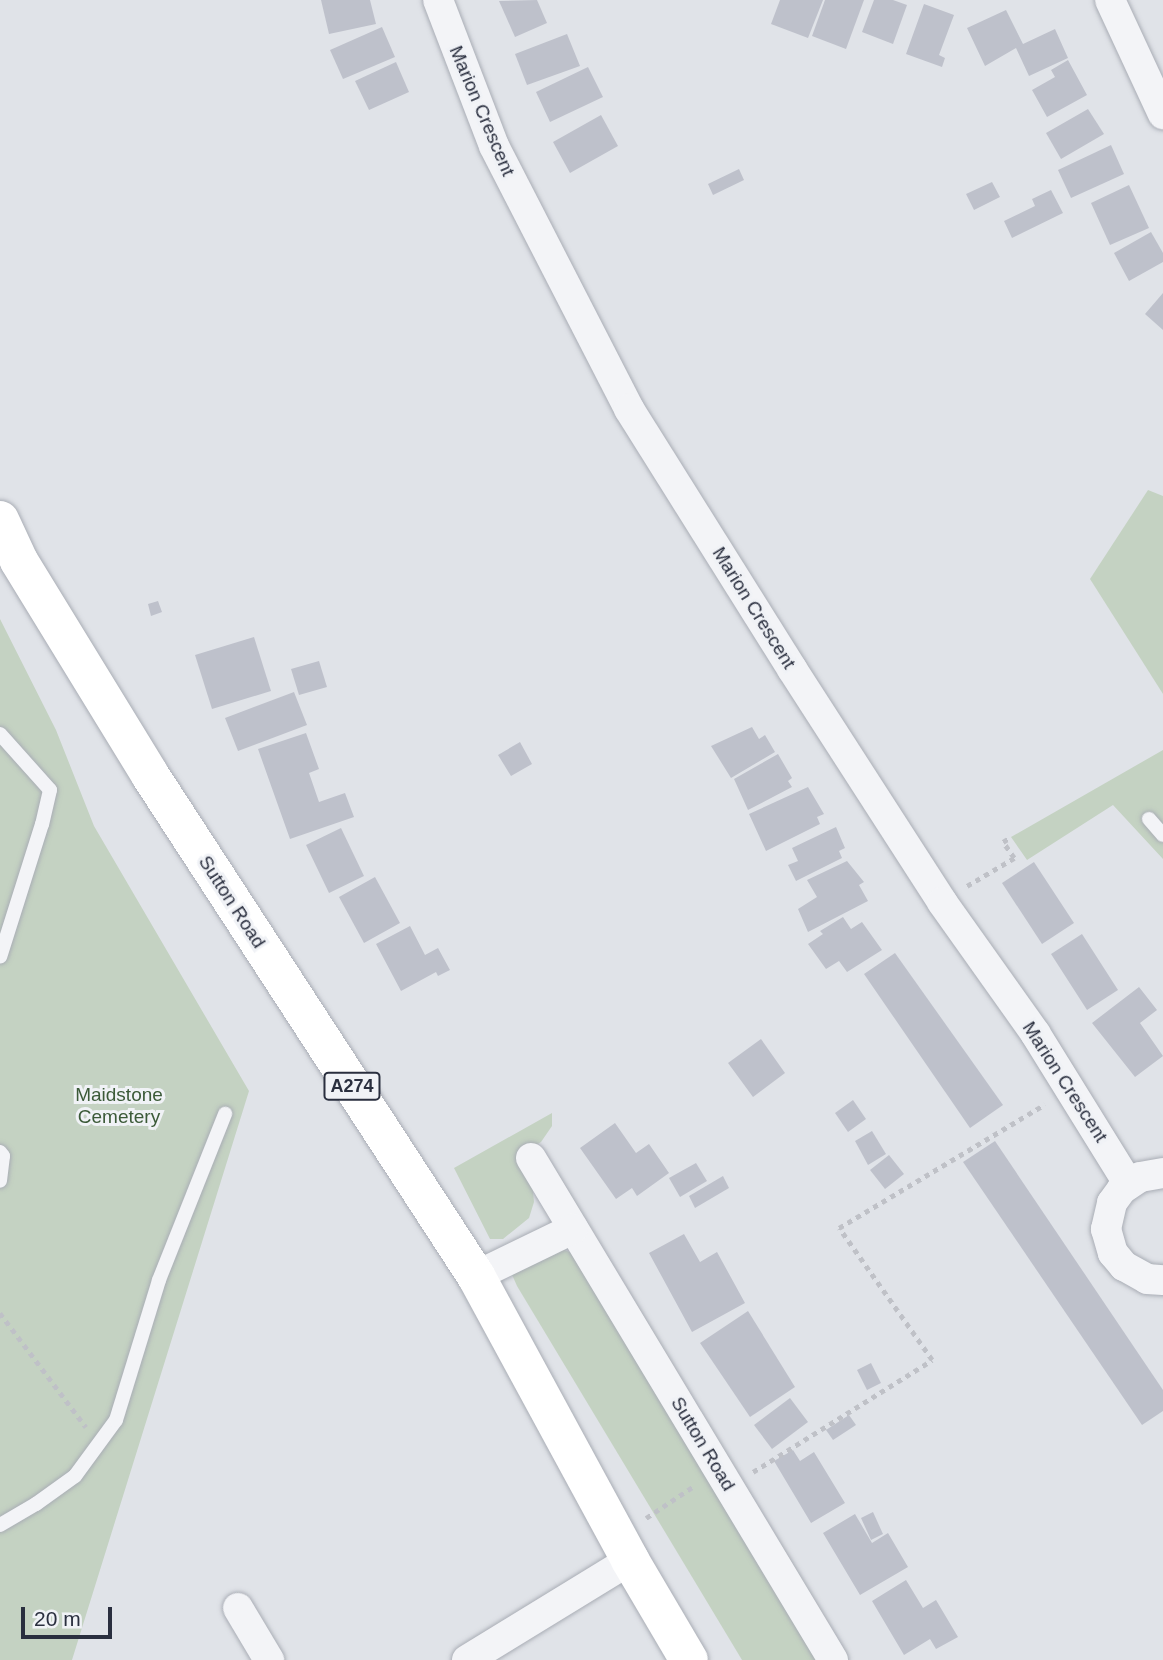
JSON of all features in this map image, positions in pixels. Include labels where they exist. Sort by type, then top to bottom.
[{"type":"main road","name":"Sutton Road","points":[[0,520],[19,561],[150,775],[476,1276],[624,1549],[689,1660]]},
{"type":"street","name":"Marion Crescent","points":[[438,0],[494,146],[629,409],[942,902],[1035,1033],[1128,1183]]},
{"type":"street","points":[[1110,0],[1163,114]]},
{"type":"street","name":"Sutton Road","points":[[531,1158],[833,1660]]},
{"type":"street","points":[[1163,1173],[1146,1174],[1128,1183],[1116,1196],[1109,1211],[1106,1229],[1110,1245],[1119,1260],[1131,1272],[1147,1279],[1163,1280]]},
{"type":"street","points":[[476,1276],[573,1229]]},
{"type":"street","points":[[467,1660],[624,1549]]},
{"type":"street","points":[[238,1608],[269,1660]]},
{"type":"lane","points":[[0,734],[50,790],[0,957]]},
{"type":"lane","points":[[1149,819],[1163,835]]},
{"type":"lane","points":[[0,1525],[75,1476],[100,1446],[116,1420],[159,1280],[226,1114]]},
{"type":"lane","points":[[0,1152],[3,1156],[0,1181]]},
{"type":"path","points":[[942,902],[1014,858],[1003,842],[1012,836]]},
{"type":"path","points":[[624,1549],[723,1478],[933,1360],[839,1228],[1070,1089]]},
{"type":"path","points":[[0,1313],[100,1446]]},
{"type":"green space","points":[[1148,490],[1163,496],[1163,694],[1090,579]]},
{"type":"green space","name":"Maidstone Cemetery","points":[[0,619],[56,730],[94,826],[249,1091],[72,1660],[0,1660]]},
{"type":"green space","points":[[1163,750],[1163,859],[1113,805],[1027,860],[1011,837]]},
{"type":"green space","points":[[552,1113],[552,1126],[541,1142],[517,1157],[532,1181],[534,1202],[529,1218],[503,1239],[490,1239],[454,1168]]},
{"type":"green space","points":[[556,1247],[575,1254],[819,1660],[742,1660],[517,1286],[510,1270]]},
{"type":"building","points":[[321,0],[370,0],[376,24],[329,34]]},
{"type":"building","points":[[537,0],[547,23],[515,37],[499,1]]},
{"type":"building","points":[[780,0],[823,0],[808,38],[771,24]]},
{"type":"building","points":[[825,0],[864,0],[846,49],[812,36]]},
{"type":"building","points":[[874,0],[893,0],[907,5],[893,44],[862,32]]},
{"type":"building","points":[[924,4],[954,15],[939,55],[945,58],[942,67],[906,54]]},
{"type":"building","points":[[1006,10],[1023,44],[1055,29],[1068,58],[1029,76],[1016,48],[985,66],[967,28]]},
{"type":"building","points":[[382,27],[395,57],[343,79],[330,50]]},
{"type":"building","points":[[567,34],[580,66],[527,85],[515,54]]},
{"type":"building","points":[[1068,60],[1087,95],[1047,117],[1032,90],[1055,77],[1051,70]]},
{"type":"building","points":[[396,62],[409,92],[369,110],[355,81]]},
{"type":"building","points":[[588,67],[603,97],[550,122],[536,92]]},
{"type":"building","points":[[1088,109],[1104,134],[1061,159],[1046,133]]},
{"type":"building","points":[[601,115],[618,146],[570,173],[553,142]]},
{"type":"building","points":[[1111,145],[1124,174],[1071,198],[1058,170]]},
{"type":"building","points":[[739,169],[744,180],[713,195],[708,184]]},
{"type":"building","points":[[992,182],[1000,197],[974,210],[966,194]]},
{"type":"building","points":[[1129,185],[1149,228],[1110,245],[1091,203]]},
{"type":"building","points":[[1051,190],[1063,213],[1012,238],[1004,221],[1035,206],[1032,199]]},
{"type":"building","points":[[1151,232],[1163,253],[1163,262],[1129,281],[1114,253]]},
{"type":"building","points":[[1163,293],[1163,330],[1145,314]]},
{"type":"building","points":[[158,601],[162,612],[151,616],[148,604]]},
{"type":"building","points":[[254,637],[271,691],[212,709],[195,655]]},
{"type":"building","points":[[319,661],[327,687],[299,695],[291,669]]},
{"type":"building","points":[[294,692],[307,725],[238,751],[225,718]]},
{"type":"building","points":[[752,727],[759,739],[765,735],[775,752],[731,778],[711,746]]},
{"type":"building","points":[[306,733],[319,769],[309,773],[319,802],[345,793],[354,817],[290,839],[258,749]]},
{"type":"building","points":[[520,742],[532,764],[511,776],[498,755]]},
{"type":"building","points":[[778,754],[792,778],[788,781],[792,787],[748,810],[734,779]]},
{"type":"building","points":[[808,787],[824,814],[817,817],[820,824],[766,851],[749,814]]},
{"type":"building","points":[[836,827],[845,848],[839,851],[842,858],[796,881],[788,865],[798,861],[792,848]]},
{"type":"building","points":[[341,828],[364,876],[329,893],[306,845]]},
{"type":"building","points":[[847,861],[864,882],[859,885],[868,901],[808,932],[798,909],[817,897],[807,880]]},
{"type":"building","points":[[1034,862],[1074,923],[1042,944],[1002,883]]},
{"type":"building","points":[[375,877],[400,923],[364,943],[339,897]]},
{"type":"building","points":[[843,917],[851,929],[862,922],[882,950],[847,972],[839,961],[826,969],[808,944],[823,934],[820,931]]},
{"type":"building","points":[[410,926],[425,955],[438,948],[450,970],[438,976],[436,972],[401,991],[376,944]]},
{"type":"building","points":[[1082,934],[1118,990],[1087,1010],[1051,954]]},
{"type":"building","points":[[895,953],[1003,1105],[970,1128],[864,974]]},
{"type":"building","points":[[1139,987],[1157,1010],[1140,1023],[1163,1056],[1135,1077],[1092,1023]]},
{"type":"building","points":[[761,1039],[785,1073],[753,1097],[728,1063]]},
{"type":"building","points":[[853,1100],[866,1119],[848,1132],[835,1113]]},
{"type":"building","points":[[615,1123],[636,1153],[649,1144],[669,1173],[637,1196],[632,1188],[616,1199],[580,1148]]},
{"type":"building","points":[[872,1131],[886,1154],[868,1165],[855,1141]]},
{"type":"building","points":[[995,1141],[1163,1390],[1163,1411],[1142,1425],[963,1162]]},
{"type":"building","points":[[889,1155],[904,1174],[885,1189],[870,1170]]},
{"type":"building","points":[[696,1163],[707,1181],[680,1197],[669,1178]]},
{"type":"building","points":[[723,1176],[729,1188],[695,1208],[689,1196]]},
{"type":"building","points":[[684,1234],[700,1262],[717,1252],[745,1303],[692,1332],[649,1253]]},
{"type":"building","points":[[748,1311],[795,1387],[750,1417],[700,1343]]},
{"type":"building","points":[[871,1363],[881,1383],[867,1390],[857,1370]]},
{"type":"building","points":[[790,1398],[808,1422],[772,1449],[754,1425]]},
{"type":"building","points":[[849,1415],[856,1425],[833,1440],[826,1430]]},
{"type":"building","points":[[793,1450],[800,1461],[814,1452],[845,1503],[811,1523],[774,1461]]},
{"type":"building","points":[[873,1512],[883,1534],[871,1540],[861,1518]]},
{"type":"building","points":[[855,1514],[872,1543],[888,1533],[908,1567],[860,1595],[823,1533]]},
{"type":"building","points":[[906,1580],[923,1608],[936,1600],[958,1637],[936,1649],[930,1639],[904,1655],[872,1601]]}]
